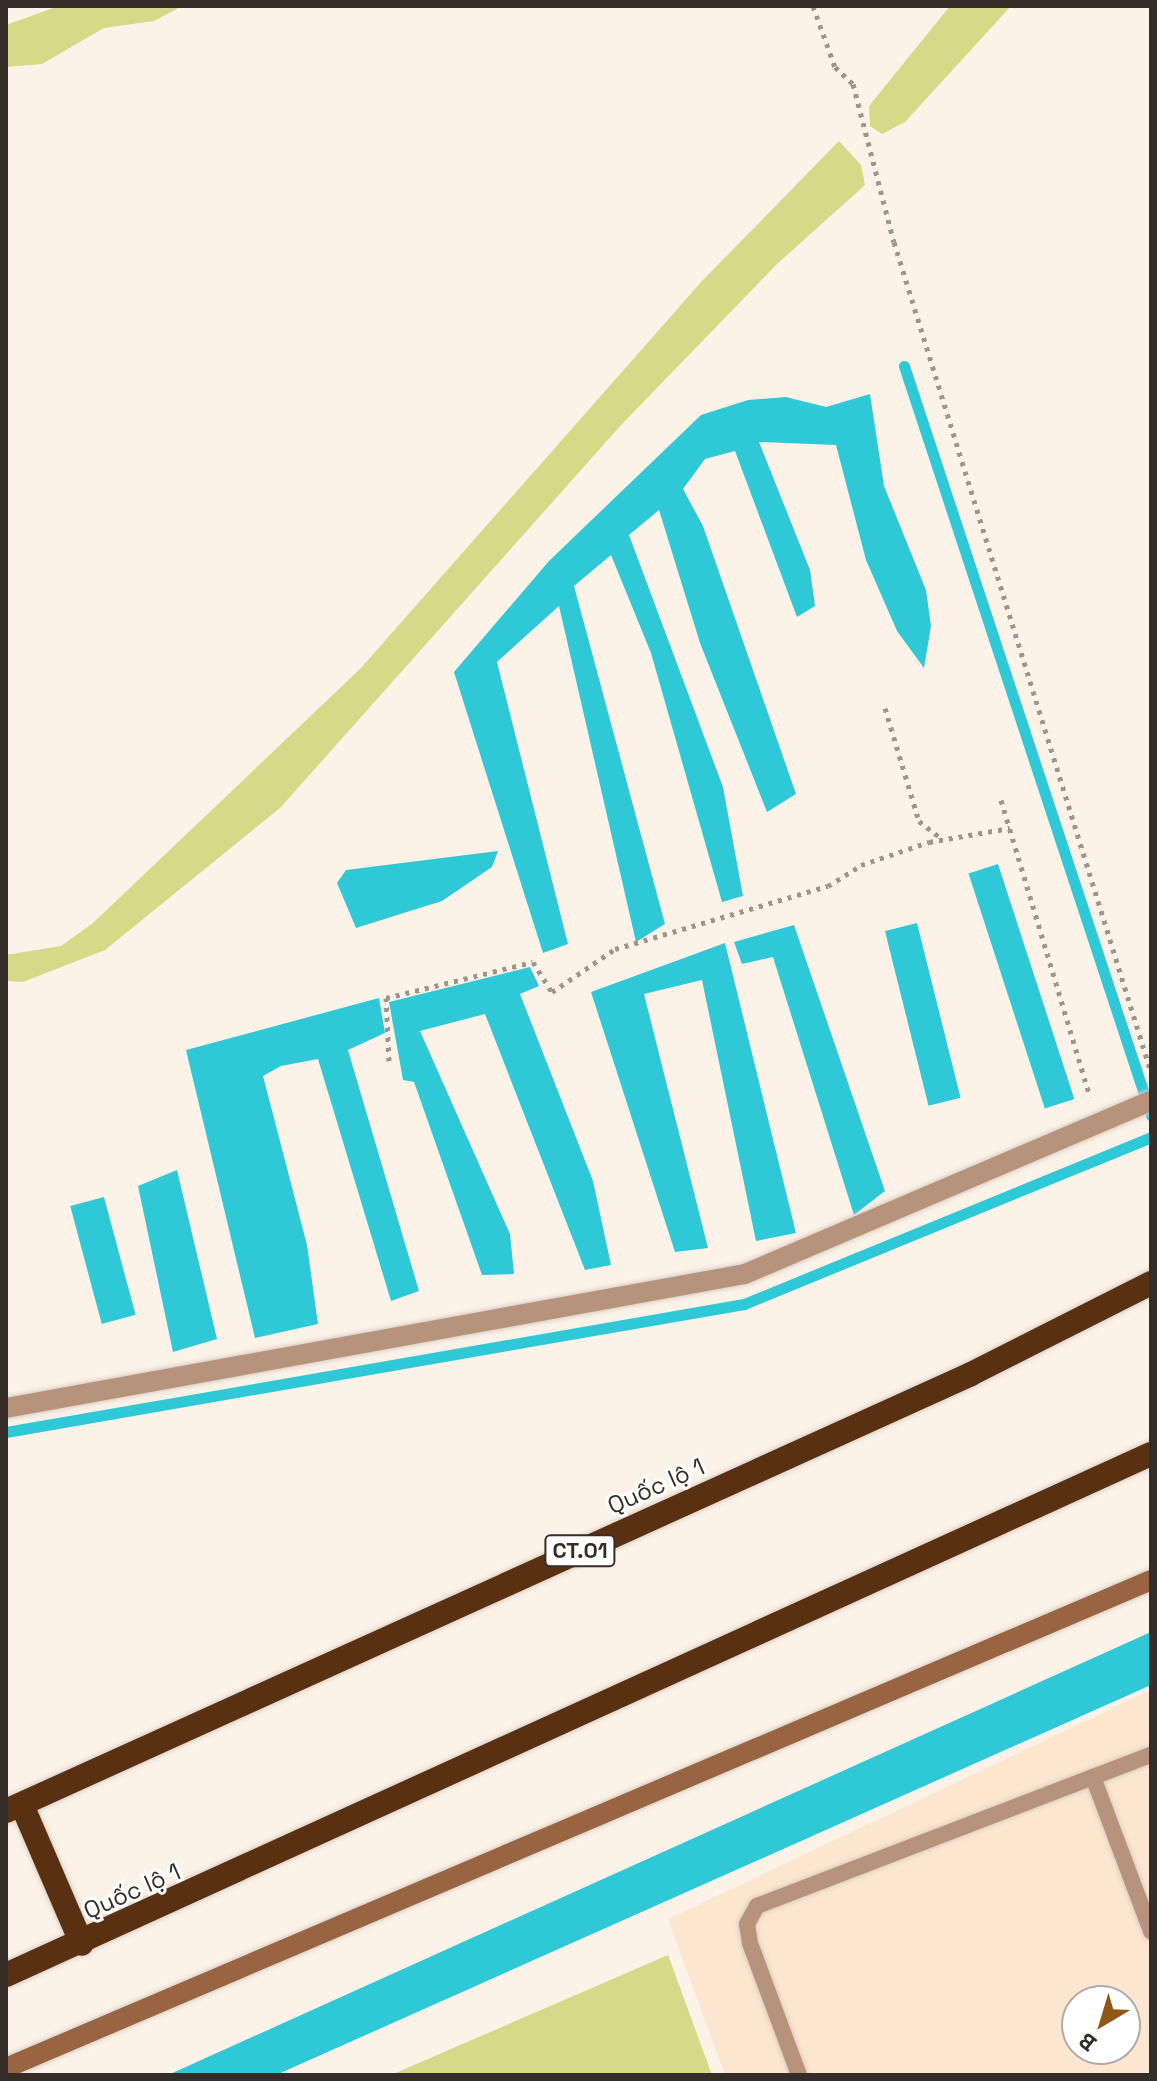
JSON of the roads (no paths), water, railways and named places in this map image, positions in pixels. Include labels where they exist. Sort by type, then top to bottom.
[{"type":"highway","name":"Quốc lộ 1","points":[[14,1808],[971,1374],[1151,1283]]},
{"type":"highway","name":"Quốc lộ 1","points":[[6,1975],[82,1944],[1151,1454]]},
{"type":"highway","points":[[14,1808],[82,1944]]},
{"type":"main road","points":[[6,2068],[1151,1580]]},
{"type":"street","points":[[6,1408],[745,1274],[1144,1104]]},
{"type":"lane","points":[[799,2075],[750,1943],[747,1924],[757,1906],[771,1895],[1151,1755]]},
{"type":"lane","points":[[1093,1777],[1151,1931]]},
{"type":"water","points":[[870,394],[884,486],[926,590],[931,626],[924,668],[897,631],[866,560],[836,445],[759,442],[810,570],[815,606],[797,617],[735,451],[705,459],[683,489],[703,526],[796,794],[767,812],[700,643],[659,510],[629,535],[723,787],[743,896],[722,902],[651,653],[611,555],[574,586],[665,924],[636,942],[559,606],[497,662],[568,944],[543,953],[454,672],[549,561],[701,415],[748,400],[786,397],[826,407]]},
{"type":"water","points":[[498,851],[492,867],[442,901],[356,928],[337,883],[346,870]]},
{"type":"water","points":[[998,864],[1074,1099],[1045,1108],[969,874]]},
{"type":"water","points":[[917,923],[961,1098],[929,1106],[885,931]]},
{"type":"water","points":[[794,925],[885,1191],[854,1215],[773,957],[742,964],[734,942]]},
{"type":"water","points":[[725,943],[796,1233],[756,1241],[702,980],[644,994],[708,1248],[675,1252],[591,992]]},
{"type":"water","points":[[530,967],[539,986],[520,994],[593,1181],[611,1265],[585,1270],[485,1014],[420,1031],[510,1234],[514,1274],[482,1275],[414,1082],[403,1080],[389,1002]]},
{"type":"water","points":[[379,998],[385,1033],[348,1050],[419,1291],[391,1301],[318,1059],[281,1066],[263,1076],[307,1245],[318,1324],[255,1338],[186,1050]]},
{"type":"water","points":[[177,1170],[217,1339],[173,1352],[138,1186]]},
{"type":"water","points":[[104,1197],[136,1315],[102,1324],[70,1206]]},
{"type":"water","points":[[1151,1632],[1151,1685],[276,2075],[168,2075]]},
{"type":"waterway","points":[[904,366],[1151,1115]]},
{"type":"waterway","points":[[6,1432],[744,1304],[1151,1137]]}]
